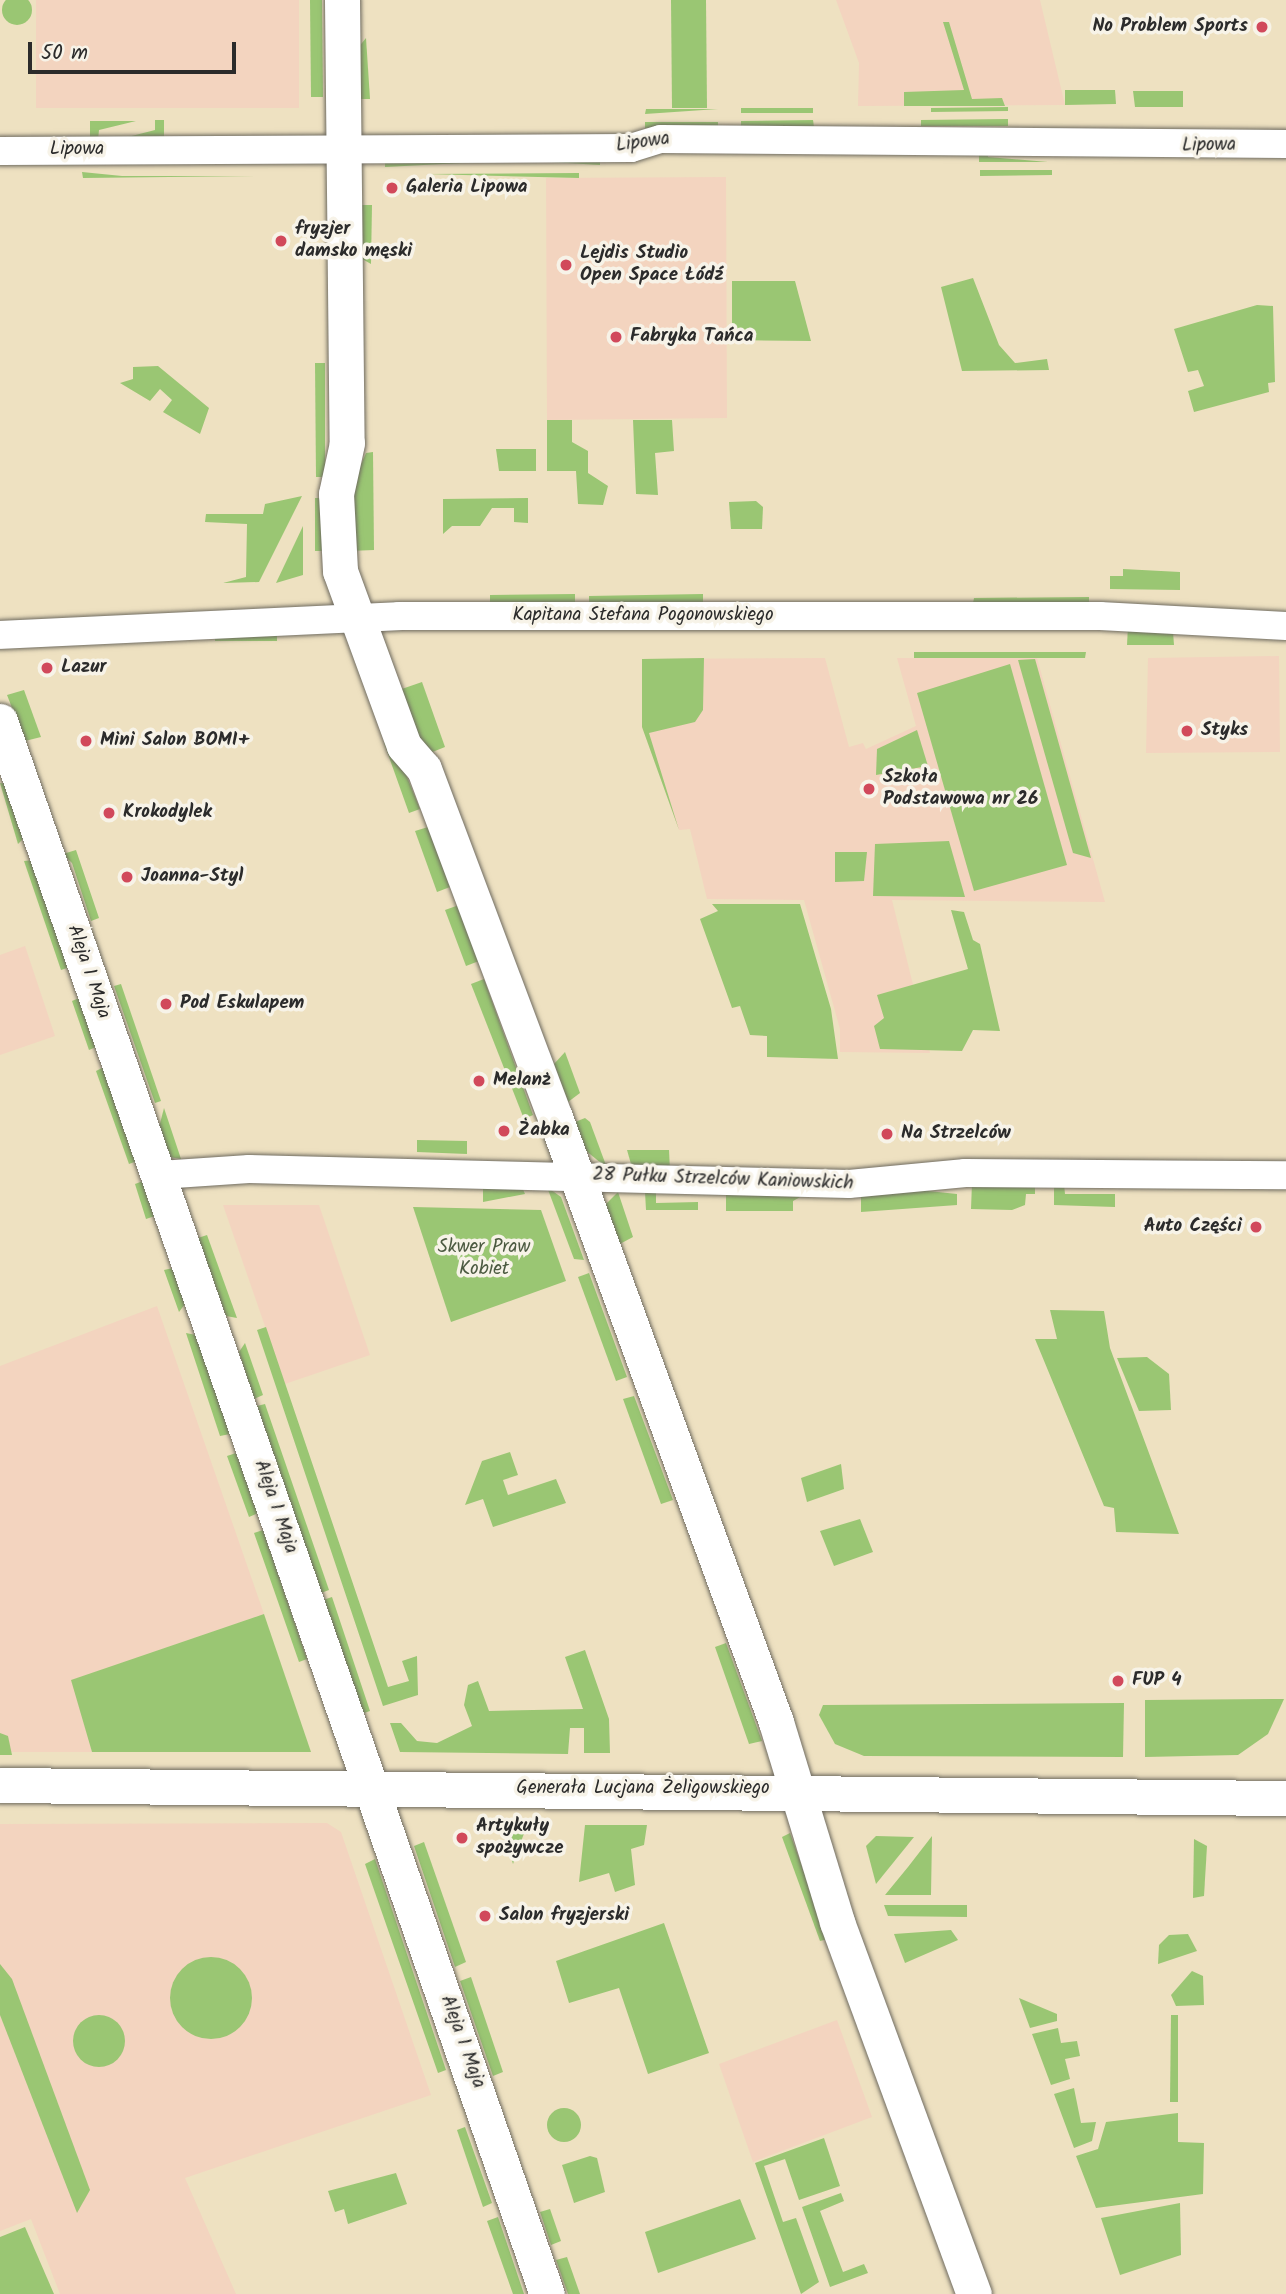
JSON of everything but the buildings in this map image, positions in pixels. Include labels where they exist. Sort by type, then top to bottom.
[{"type":"street","points":[[342,0],[347,443],[336,494],[336,552],[358,622],[404,746],[424,769],[576,1175],[974,2294]]},
{"type":"street","name":"Lipowa","points":[[0,151],[631,148],[661,139],[713,138],[1286,144]]},
{"type":"street","name":"Kapitana Stefana Pogonowskiego","points":[[0,635],[358,622],[400,616],[1100,615],[1286,626]]},
{"type":"street","name":"Aleja 1 Maja","points":[[0,721],[547,2294]]},
{"type":"street","name":"28 Pułku Strzelców Kaniowskich","points":[[160,1175],[197,1168],[576,1175],[849,1184],[965,1173],[1286,1175]]},
{"type":"street","name":"Generała Lucjana Żeligowskiego","points":[[0,1786],[795,1788],[1286,1798]]},
{"type":"shaded area","points":[[36,0],[299,0],[299,108],[36,108]]},
{"type":"shaded area","points":[[836,0],[1040,0],[1065,105],[858,106],[859,63]]},
{"type":"shaded area","points":[[726,177],[727,418],[547,420],[546,178]]},
{"type":"shaded area","points":[[1279,656],[1280,752],[1146,753],[1148,658]]},
{"type":"shaded area","name":"Szkoła Podstawowa nr 26","points":[[825,658],[849,747],[863,743],[866,749],[916,726],[897,658],[1037,658],[1105,902],[892,900],[930,1053],[840,1052],[840,1029],[804,900],[707,899],[690,829],[679,830],[642,727],[642,659]]},
{"type":"shaded area","points":[[25,946],[55,1036],[0,1055],[0,955]]},
{"type":"shaded area","points":[[223,1205],[319,1205],[370,1355],[285,1384]]},
{"type":"shaded area","points":[[157,1306],[264,1614],[72,1680],[92,1752],[0,1752],[0,1366]]},
{"type":"shaded area","points":[[327,1823],[341,1832],[431,2095],[185,2178],[236,2294],[60,2294],[31,2219],[0,2231],[0,1824]]},
{"type":"shaded area","points":[[837,2020],[872,2117],[753,2162],[719,2064]]},
{"type":"green space","points":[[17,-5],[23,-4],[31,4],[31,16],[23,24],[17,25],[11,24],[3,16],[2,10],[3,4],[11,-4]]},
{"type":"green space","points":[[310,0],[322,0],[323,97],[311,97]]},
{"type":"green space","points":[[671,0],[706,0],[707,108],[672,108]]},
{"type":"green space","points":[[943,22],[949,22],[972,99],[1002,98],[1005,106],[904,106],[904,92],[964,90]]},
{"type":"green space","points":[[366,38],[370,99],[357,99],[357,49]]},
{"type":"green space","points":[[1065,90],[1115,90],[1116,104],[1065,105]]},
{"type":"green space","points":[[1133,91],[1183,91],[1183,107],[1135,107]]},
{"type":"green space","points":[[1008,107],[1008,111],[931,112],[931,108]]},
{"type":"green space","points":[[741,108],[813,108],[813,113],[741,113]]},
{"type":"green space","points":[[646,109],[718,109],[645,114]]},
{"type":"green space","points":[[1008,119],[1008,126],[921,126],[921,120]]},
{"type":"green space","points":[[155,120],[164,120],[164,139],[120,139],[155,130]]},
{"type":"green space","points":[[813,120],[814,127],[741,127],[741,121]]},
{"type":"green space","points":[[90,121],[136,121],[99,130],[98,140],[90,140]]},
{"type":"green space","points":[[645,122],[718,122],[718,128],[645,128]]},
{"type":"green space","points":[[979,149],[987,149],[988,157],[1048,162],[979,162]]},
{"type":"green space","points":[[600,159],[600,165],[517,160]]},
{"type":"green space","points":[[501,161],[385,167],[385,162]]},
{"type":"green space","points":[[980,170],[1052,170],[1052,175],[980,176]]},
{"type":"green space","points":[[82,172],[122,176],[261,176],[83,178]]},
{"type":"green space","points":[[579,173],[579,178],[425,174]]},
{"type":"green space","points":[[357,205],[372,205],[371,264],[357,256]]},
{"type":"green space","points":[[973,278],[999,345],[1015,363],[1047,359],[1049,370],[962,371],[941,287]]},
{"type":"green space","points":[[732,281],[795,281],[811,341],[732,340]]},
{"type":"green space","points":[[1257,305],[1273,306],[1275,382],[1268,383],[1269,392],[1194,412],[1188,391],[1204,386],[1198,370],[1188,372],[1174,329]]},
{"type":"green space","points":[[315,363],[325,363],[325,477],[316,477]]},
{"type":"green space","points":[[158,366],[209,408],[200,434],[163,412],[172,400],[160,389],[150,401],[120,383],[133,379],[133,367]]},
{"type":"green space","points":[[547,420],[572,420],[572,442],[588,451],[588,473],[608,486],[603,505],[578,504],[576,471],[547,471]]},
{"type":"green space","points":[[633,420],[672,420],[674,451],[655,453],[658,495],[636,494]]},
{"type":"green space","points":[[496,449],[536,449],[536,471],[499,471]]},
{"type":"green space","points":[[373,452],[374,550],[349,551],[348,494],[366,453]]},
{"type":"green space","points":[[302,496],[259,582],[223,583],[246,577],[247,524],[205,522],[206,514],[263,514],[265,504]]},
{"type":"green space","points":[[315,498],[324,498],[326,551],[315,551]]},
{"type":"green space","points":[[528,498],[528,523],[514,522],[514,508],[492,508],[480,526],[452,526],[443,534],[443,499]]},
{"type":"green space","points":[[756,501],[763,507],[762,529],[731,529],[729,502]]},
{"type":"green space","points":[[303,526],[303,575],[276,583]]},
{"type":"green space","points":[[1123,569],[1180,572],[1180,590],[1110,589],[1110,576],[1123,576]]},
{"type":"green space","points":[[575,594],[575,603],[490,603],[490,595]]},
{"type":"green space","points":[[703,594],[703,603],[589,603],[589,596]]},
{"type":"green space","points":[[1089,597],[1089,604],[973,603],[974,598]]},
{"type":"green space","points":[[1128,626],[1173,632],[1174,645],[1127,645]]},
{"type":"green space","points":[[215,634],[277,634],[277,641],[215,641]]},
{"type":"green space","points":[[914,652],[1086,652],[1085,658],[914,658]]},
{"type":"green space","points":[[704,658],[703,710],[695,722],[649,733],[679,830],[642,727],[642,659]]},
{"type":"green space","points":[[1035,659],[1091,858],[1073,853],[1018,660]]},
{"type":"green space","points":[[1010,664],[1067,865],[974,891],[917,693]]},
{"type":"green space","points":[[422,682],[445,747],[430,753],[413,738],[396,691]]},
{"type":"green space","points":[[24,690],[41,737],[25,741],[7,695]]},
{"type":"green space","points":[[917,730],[928,766],[876,775],[877,749]]},
{"type":"green space","points":[[392,740],[420,809],[409,813],[384,743]]},
{"type":"green space","points":[[0,783],[7,784],[25,837],[18,844]]},
{"type":"green space","points":[[428,827],[450,887],[437,892],[415,831]]},
{"type":"green space","points":[[949,841],[965,897],[873,896],[875,844]]},
{"type":"green space","points":[[76,850],[99,918],[91,921],[72,863],[63,854]]},
{"type":"green space","points":[[835,852],[867,852],[864,881],[835,882]]},
{"type":"green space","points":[[34,860],[70,967],[61,970],[24,861]]},
{"type":"green space","points":[[712,904],[800,904],[831,1009],[838,1059],[767,1057],[767,1036],[750,1035],[740,1006],[732,1008],[700,919],[718,911]]},
{"type":"green space","points":[[459,905],[479,961],[466,966],[445,910]]},
{"type":"green space","points":[[951,910],[964,912],[973,940],[980,944],[1000,1031],[973,1030],[962,1051],[880,1049],[874,1026],[884,1018],[877,995],[968,969]]},
{"type":"green space","points":[[484,979],[533,1115],[524,1119],[471,984]]},
{"type":"green space","points":[[121,984],[161,1101],[155,1103],[114,986]]},
{"type":"green space","points":[[79,998],[96,1047],[89,1050],[72,1001]]},
{"type":"green space","points":[[565,1052],[580,1093],[568,1102],[554,1064]]},
{"type":"green space","points":[[104,1067],[137,1161],[129,1164],[96,1071]]},
{"type":"green space","points":[[164,1108],[181,1159],[169,1157],[156,1139]]},
{"type":"green space","points":[[585,1118],[590,1122],[607,1168],[585,1150],[575,1122]]},
{"type":"green space","points":[[417,1140],[467,1141],[467,1154],[417,1152]]},
{"type":"green space","points":[[627,1150],[669,1150],[670,1171],[633,1171]]},
{"type":"green space","points":[[143,1181],[155,1216],[146,1219],[135,1184]]},
{"type":"green space","points":[[972,1183],[1035,1184],[1035,1194],[1026,1194],[1025,1205],[1012,1210],[971,1209]]},
{"type":"green space","points":[[483,1184],[521,1185],[525,1194],[483,1202]]},
{"type":"green space","points":[[1054,1184],[1064,1184],[1065,1194],[1115,1194],[1115,1207],[1054,1205]]},
{"type":"green space","points":[[547,1187],[561,1197],[584,1260],[574,1259]]},
{"type":"green space","points":[[909,1189],[957,1194],[957,1205],[861,1212],[861,1194]]},
{"type":"green space","points":[[618,1192],[633,1237],[616,1246],[605,1205]]},
{"type":"green space","points":[[645,1192],[656,1192],[656,1203],[698,1202],[698,1210],[646,1210]]},
{"type":"green space","points":[[726,1193],[802,1196],[793,1201],[793,1211],[726,1211]]},
{"type":"green space","name":"Skwer Praw Kobiet","points":[[413,1207],[541,1210],[566,1281],[451,1322]]},
{"type":"green space","points":[[207,1235],[237,1318],[226,1316],[198,1238]]},
{"type":"green space","points":[[173,1268],[185,1304],[179,1312],[164,1270]]},
{"type":"green space","points":[[589,1273],[627,1377],[616,1381],[578,1277]]},
{"type":"green space","points":[[1050,1310],[1104,1311],[1110,1348],[1179,1534],[1116,1532],[1114,1508],[1104,1506],[1035,1339],[1057,1339]]},
{"type":"green space","points":[[266,1327],[388,1687],[409,1681],[402,1661],[417,1656],[418,1695],[383,1706],[257,1330]]},
{"type":"green space","points":[[186,1333],[196,1335],[230,1434],[220,1436]]},
{"type":"green space","points":[[245,1343],[263,1395],[254,1399],[239,1352]]},
{"type":"green space","points":[[1147,1357],[1169,1374],[1171,1410],[1139,1411],[1117,1358]]},
{"type":"green space","points":[[634,1396],[673,1500],[661,1504],[623,1399]]},
{"type":"green space","points":[[265,1404],[329,1590],[321,1593],[257,1406]]},
{"type":"green space","points":[[510,1452],[518,1475],[503,1480],[508,1495],[556,1479],[566,1503],[493,1527],[483,1499],[465,1505],[482,1461]]},
{"type":"green space","points":[[236,1453],[258,1513],[249,1517],[227,1456]]},
{"type":"green space","points":[[841,1464],[844,1489],[807,1502],[801,1478]]},
{"type":"green space","points":[[860,1519],[873,1552],[834,1566],[820,1531]]},
{"type":"green space","points":[[263,1530],[307,1659],[299,1662],[254,1533]]},
{"type":"green space","points":[[332,1597],[370,1711],[361,1714],[323,1600]]},
{"type":"green space","points":[[264,1614],[311,1752],[92,1752],[71,1680]]},
{"type":"green space","points":[[726,1643],[762,1741],[749,1744],[715,1647]]},
{"type":"green space","points":[[585,1650],[609,1719],[610,1753],[584,1753],[584,1728],[570,1728],[568,1754],[400,1752],[390,1723],[401,1723],[417,1741],[437,1743],[472,1726],[464,1705],[468,1685],[478,1681],[489,1711],[583,1709],[565,1657]]},
{"type":"green space","points":[[1284,1699],[1268,1734],[1238,1755],[1145,1757],[1145,1700]]},
{"type":"green space","points":[[1124,1703],[1123,1757],[864,1756],[835,1744],[819,1715],[823,1705]]},
{"type":"green space","points":[[0,1733],[8,1736],[12,1755],[0,1755]]},
{"type":"green space","points":[[501,1825],[527,1825],[513,1864]]},
{"type":"green space","points":[[585,1825],[647,1825],[644,1845],[631,1849],[635,1885],[615,1892],[609,1873],[579,1882]]},
{"type":"green space","points":[[790,1833],[828,1939],[820,1941],[782,1837]]},
{"type":"green space","points":[[876,1836],[914,1837],[876,1884],[866,1846]]},
{"type":"green space","points":[[932,1836],[931,1895],[885,1895],[908,1867]]},
{"type":"green space","points":[[1194,1839],[1207,1846],[1204,1896],[1193,1898]]},
{"type":"green space","points":[[424,1842],[466,1962],[455,1967],[414,1846]]},
{"type":"green space","points":[[375,1859],[446,2070],[438,2073],[365,1864]]},
{"type":"green space","points":[[884,1905],[967,1905],[967,1917],[888,1916]]},
{"type":"green space","points":[[664,1923],[709,2053],[648,2074],[619,1988],[569,2003],[556,1961]]},
{"type":"green space","points":[[951,1930],[958,1940],[905,1963],[894,1934]]},
{"type":"green space","points":[[1188,1934],[1197,1951],[1158,1964],[1159,1945],[1169,1935]]},
{"type":"green space","points":[[211,1957],[227,1960],[240,1969],[249,1982],[252,1998],[249,2014],[240,2027],[227,2036],[211,2039],[195,2036],[182,2027],[173,2014],[170,1998],[173,1982],[182,1969],[195,1960]]},
{"type":"green space","points":[[0,1964],[12,1979],[90,2190],[77,2213],[0,2015]]},
{"type":"green space","points":[[1192,1971],[1203,1976],[1204,2005],[1176,2006],[1171,1995]]},
{"type":"green space","points":[[471,1977],[503,2072],[493,2076],[460,1981]]},
{"type":"green space","points":[[1019,1998],[1057,2014],[1057,2021],[1030,2028]]},
{"type":"green space","points":[[99,2015],[109,2017],[117,2023],[123,2031],[123,2051],[117,2059],[109,2065],[99,2067],[89,2065],[81,2059],[75,2051],[73,2041],[75,2031],[81,2023],[89,2017]]},
{"type":"green space","points":[[1171,2015],[1178,2015],[1178,2102],[1170,2102]]},
{"type":"green space","points":[[1058,2028],[1061,2043],[1077,2041],[1080,2056],[1065,2059],[1070,2079],[1051,2085],[1032,2034]]},
{"type":"green space","points":[[1074,2088],[1081,2123],[1096,2122],[1092,2141],[1074,2148],[1054,2094]]},
{"type":"green space","points":[[564,2108],[576,2113],[581,2125],[576,2137],[564,2142],[552,2137],[547,2125],[552,2113]]},
{"type":"green space","points":[[1178,2113],[1178,2142],[1204,2143],[1203,2194],[1096,2208],[1076,2156],[1098,2149],[1106,2122]]},
{"type":"green space","points":[[465,2127],[492,2203],[483,2207],[457,2130]]},
{"type":"green space","points":[[824,2138],[840,2186],[799,2200],[785,2159],[764,2166],[783,2222],[796,2218],[819,2282],[801,2294],[755,2163]]},
{"type":"green space","points":[[590,2156],[597,2158],[605,2192],[574,2203],[562,2165]]},
{"type":"green space","points":[[396,2173],[407,2204],[348,2224],[344,2209],[335,2212],[328,2191]]},
{"type":"green space","points":[[841,2193],[844,2201],[820,2211],[843,2272],[864,2264],[868,2273],[830,2287],[802,2207]]},
{"type":"green space","points":[[740,2199],[756,2239],[658,2273],[645,2232]]},
{"type":"green space","points":[[1180,2203],[1181,2255],[1120,2275],[1101,2218]]},
{"type":"green space","points":[[550,2209],[561,2241],[551,2245],[540,2212]]},
{"type":"green space","points":[[498,2217],[524,2294],[513,2294],[487,2221]]},
{"type":"green space","points":[[25,2227],[54,2294],[0,2294],[0,2237]]},
{"type":"green space","points":[[567,2257],[580,2294],[568,2294],[556,2260]]},
{"type":"place","name":"No Problem Sports","points":[[1262,27]]},
{"type":"place","name":"Galeria Lipowa","points":[[392,188]]},
{"type":"place","name":"fryzjer damsko męski","points":[[281,241]]},
{"type":"place","name":"Lejdis Studio Open Space Łódź","points":[[566,265]]},
{"type":"place","name":"Fabryka Tańca","points":[[616,337]]},
{"type":"place","name":"Lazur","points":[[47,668]]},
{"type":"place","name":"Styks","points":[[1187,731]]},
{"type":"place","name":"Mini Salon BOMI+","points":[[86,741]]},
{"type":"place","name":"Szkoła Podstawowa nr 26","points":[[869,789]]},
{"type":"place","name":"Krokodylek","points":[[109,813]]},
{"type":"place","name":"Joanna-Styl","points":[[127,877]]},
{"type":"place","name":"Pod Eskulapem","points":[[166,1004]]},
{"type":"place","name":"Melanż","points":[[479,1081]]},
{"type":"place","name":"Żabka","points":[[504,1131]]},
{"type":"place","name":"Na Strzelców","points":[[887,1134]]},
{"type":"place","name":"Auto Części","points":[[1256,1227]]},
{"type":"place","name":"FUP 4","points":[[1118,1681]]},
{"type":"place","name":"Artykuły spożywcze","points":[[462,1838]]},
{"type":"place","name":"Salon fryzjerski","points":[[485,1916]]}]
